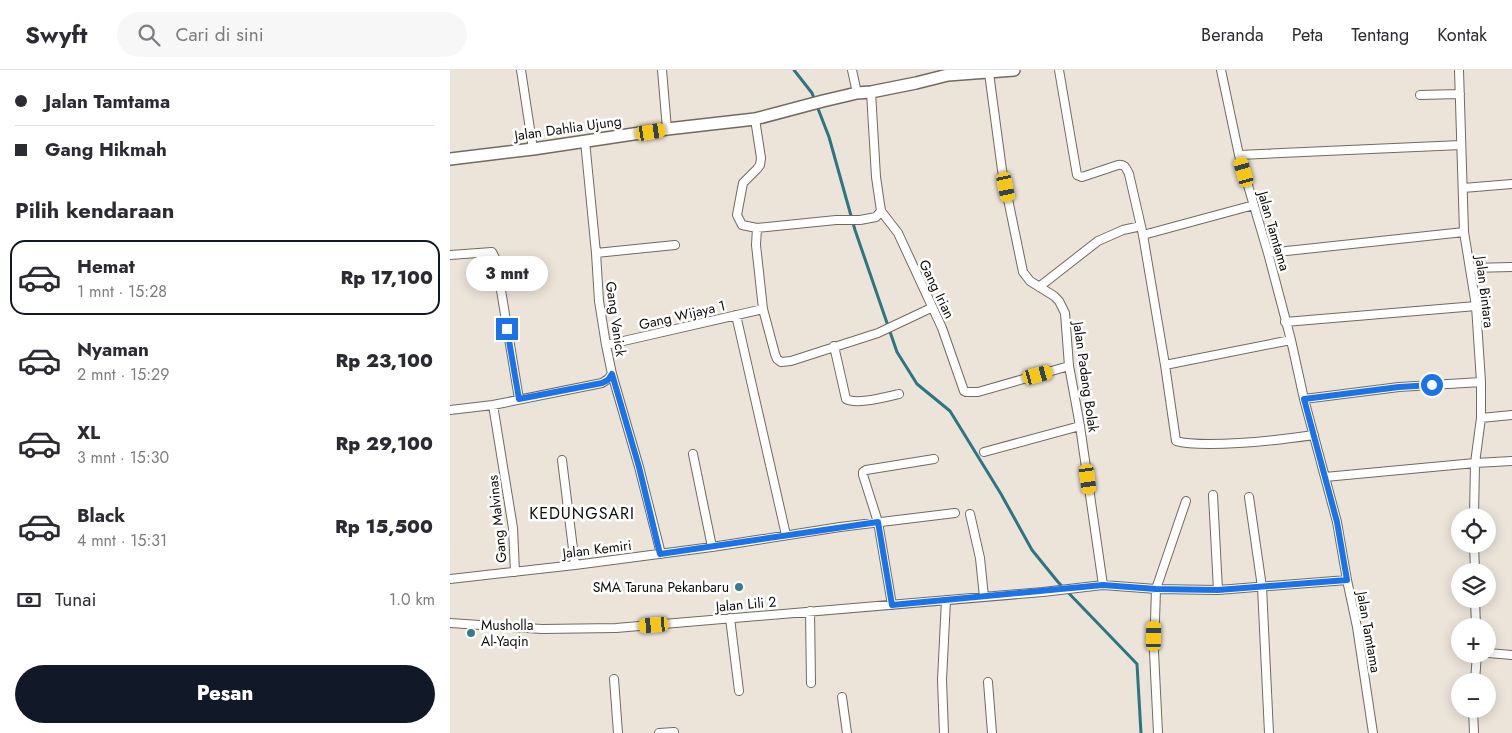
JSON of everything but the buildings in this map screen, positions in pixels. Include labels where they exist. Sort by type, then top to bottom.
[{"type":"main road","name":"Jalan Dahlia Ujung","points":[[450,159],[667,129],[755,119],[808,104],[948,75],[1014,70]]},
{"type":"street","points":[[521,70],[533,149]]},
{"type":"street","points":[[662,70],[667,129]]},
{"type":"street","points":[[852,70],[857,93]]},
{"type":"street","points":[[1059,70],[1077,175],[1082,177],[1123,164],[1129,174],[1143,235],[1176,442],[1227,444],[1272,441],[1314,435]]},
{"type":"street","name":"Jalan Tamtama","points":[[1221,70],[1239,155],[1268,253],[1337,522],[1357,627],[1373,733]]},
{"type":"street","name":"Jalan Bintara","points":[[1459,70],[1464,232],[1476,306],[1481,382],[1481,418],[1476,463],[1474,508]]},
{"type":"street","name":"Jalan Padang Bolak","points":[[989,73],[1002,170],[1023,272],[1030,281],[1054,296],[1065,313],[1069,366],[1080,426],[1103,585]]},
{"type":"street","name":"Gang Irian","points":[[870,92],[876,177],[881,211],[898,233],[931,308],[942,328],[964,392],[978,392],[1069,366]]},
{"type":"street","points":[[1420,95],[1460,94]]},
{"type":"street","points":[[755,119],[761,158],[760,164],[743,183],[737,215],[742,225],[757,228],[836,220],[860,220],[876,217],[881,211]]},
{"type":"street","name":"Gang Vanick","points":[[585,141],[599,301],[606,345],[660,554]]},
{"type":"street","points":[[1239,155],[1462,145]]},
{"type":"street","points":[[1463,188],[1512,184]]},
{"type":"street","points":[[1143,235],[1254,205]]},
{"type":"street","points":[[1038,287],[1098,241],[1123,230],[1141,226]]},
{"type":"street","points":[[757,228],[756,245],[763,309],[776,359],[781,362],[791,361],[878,333],[931,308]]},
{"type":"street","points":[[1268,253],[1464,232]]},
{"type":"street","points":[[596,254],[675,245]]},
{"type":"street","points":[[450,255],[492,252],[496,260],[519,399]]},
{"type":"street","points":[[1470,268],[1512,268]]},
{"type":"street","points":[[1285,322],[1476,306]]},
{"type":"street","name":"Gang Wijaya 1","points":[[606,345],[763,309]]},
{"type":"street","points":[[736,315],[786,535]]},
{"type":"street","points":[[1165,366],[1291,340]]},
{"type":"street","points":[[834,346],[846,399],[854,402],[899,394]]},
{"type":"street","points":[[450,410],[493,405],[602,383],[608,380],[612,374]]},
{"type":"street","points":[[1304,399],[1399,387],[1481,382]]},
{"type":"street","name":"Gang Malvinas","points":[[493,405],[513,528],[515,572]]},
{"type":"street","points":[[1481,418],[1512,415]]},
{"type":"street","points":[[984,452],[1080,426]]},
{"type":"street","points":[[693,454],[712,547]]},
{"type":"street","points":[[892,605],[878,522],[863,472],[934,459]]},
{"type":"street","points":[[562,460],[575,565]]},
{"type":"street","points":[[1325,477],[1512,461]]},
{"type":"street","points":[[1212,494],[1218,590]]},
{"type":"street","points":[[1249,497],[1262,588],[1269,733]]},
{"type":"street","points":[[1158,733],[1154,652],[1156,589],[1186,501]]},
{"type":"street","name":"Jalan Kemiri","points":[[450,579],[660,554],[878,522],[955,513]]},
{"type":"street","points":[[970,514],[980,558],[984,597]]},
{"type":"street","points":[[1103,585],[1156,589],[1218,590],[1347,580]]},
{"type":"street","name":"Jalan Lili 2","points":[[450,623],[542,629],[616,628],[1043,592],[1103,585]]},
{"type":"street","points":[[944,733],[942,680],[946,600]]},
{"type":"street","points":[[810,611],[811,683]]},
{"type":"street","points":[[730,618],[739,691]]},
{"type":"street","points":[[1496,654],[1512,655]]},
{"type":"street","points":[[614,679],[618,733]]},
{"type":"street","points":[[988,682],[992,733]]},
{"type":"street","points":[[842,697],[847,733]]},
{"type":"street","points":[[1473,718],[1474,733]]},
{"type":"street","points":[[659,733],[674,732]]},
{"type":"waterway","points":[[794,70],[812,93],[815,101]]},
{"type":"waterway","points":[[817,106],[829,137],[855,230],[897,352],[917,384],[950,411],[1001,494],[1032,550],[1058,582],[1137,664],[1141,733]]},
{"type":"place","name":"SMA Taruna Pekanbaru","points":[[739,587]]},
{"type":"place","name":"Musholla Al-Yaqin","points":[[471,633]]},
{"type":"district","name":"KEDUNGSARI","points":[[582,513]]},
{"type":"route","points":[[507,329],[519,399],[602,383],[608,380],[612,374],[639,467],[660,554],[878,522],[892,605],[1103,585],[1156,589],[1218,590],[1347,580],[1337,522],[1304,399],[1399,387],[1432,385]]}]
